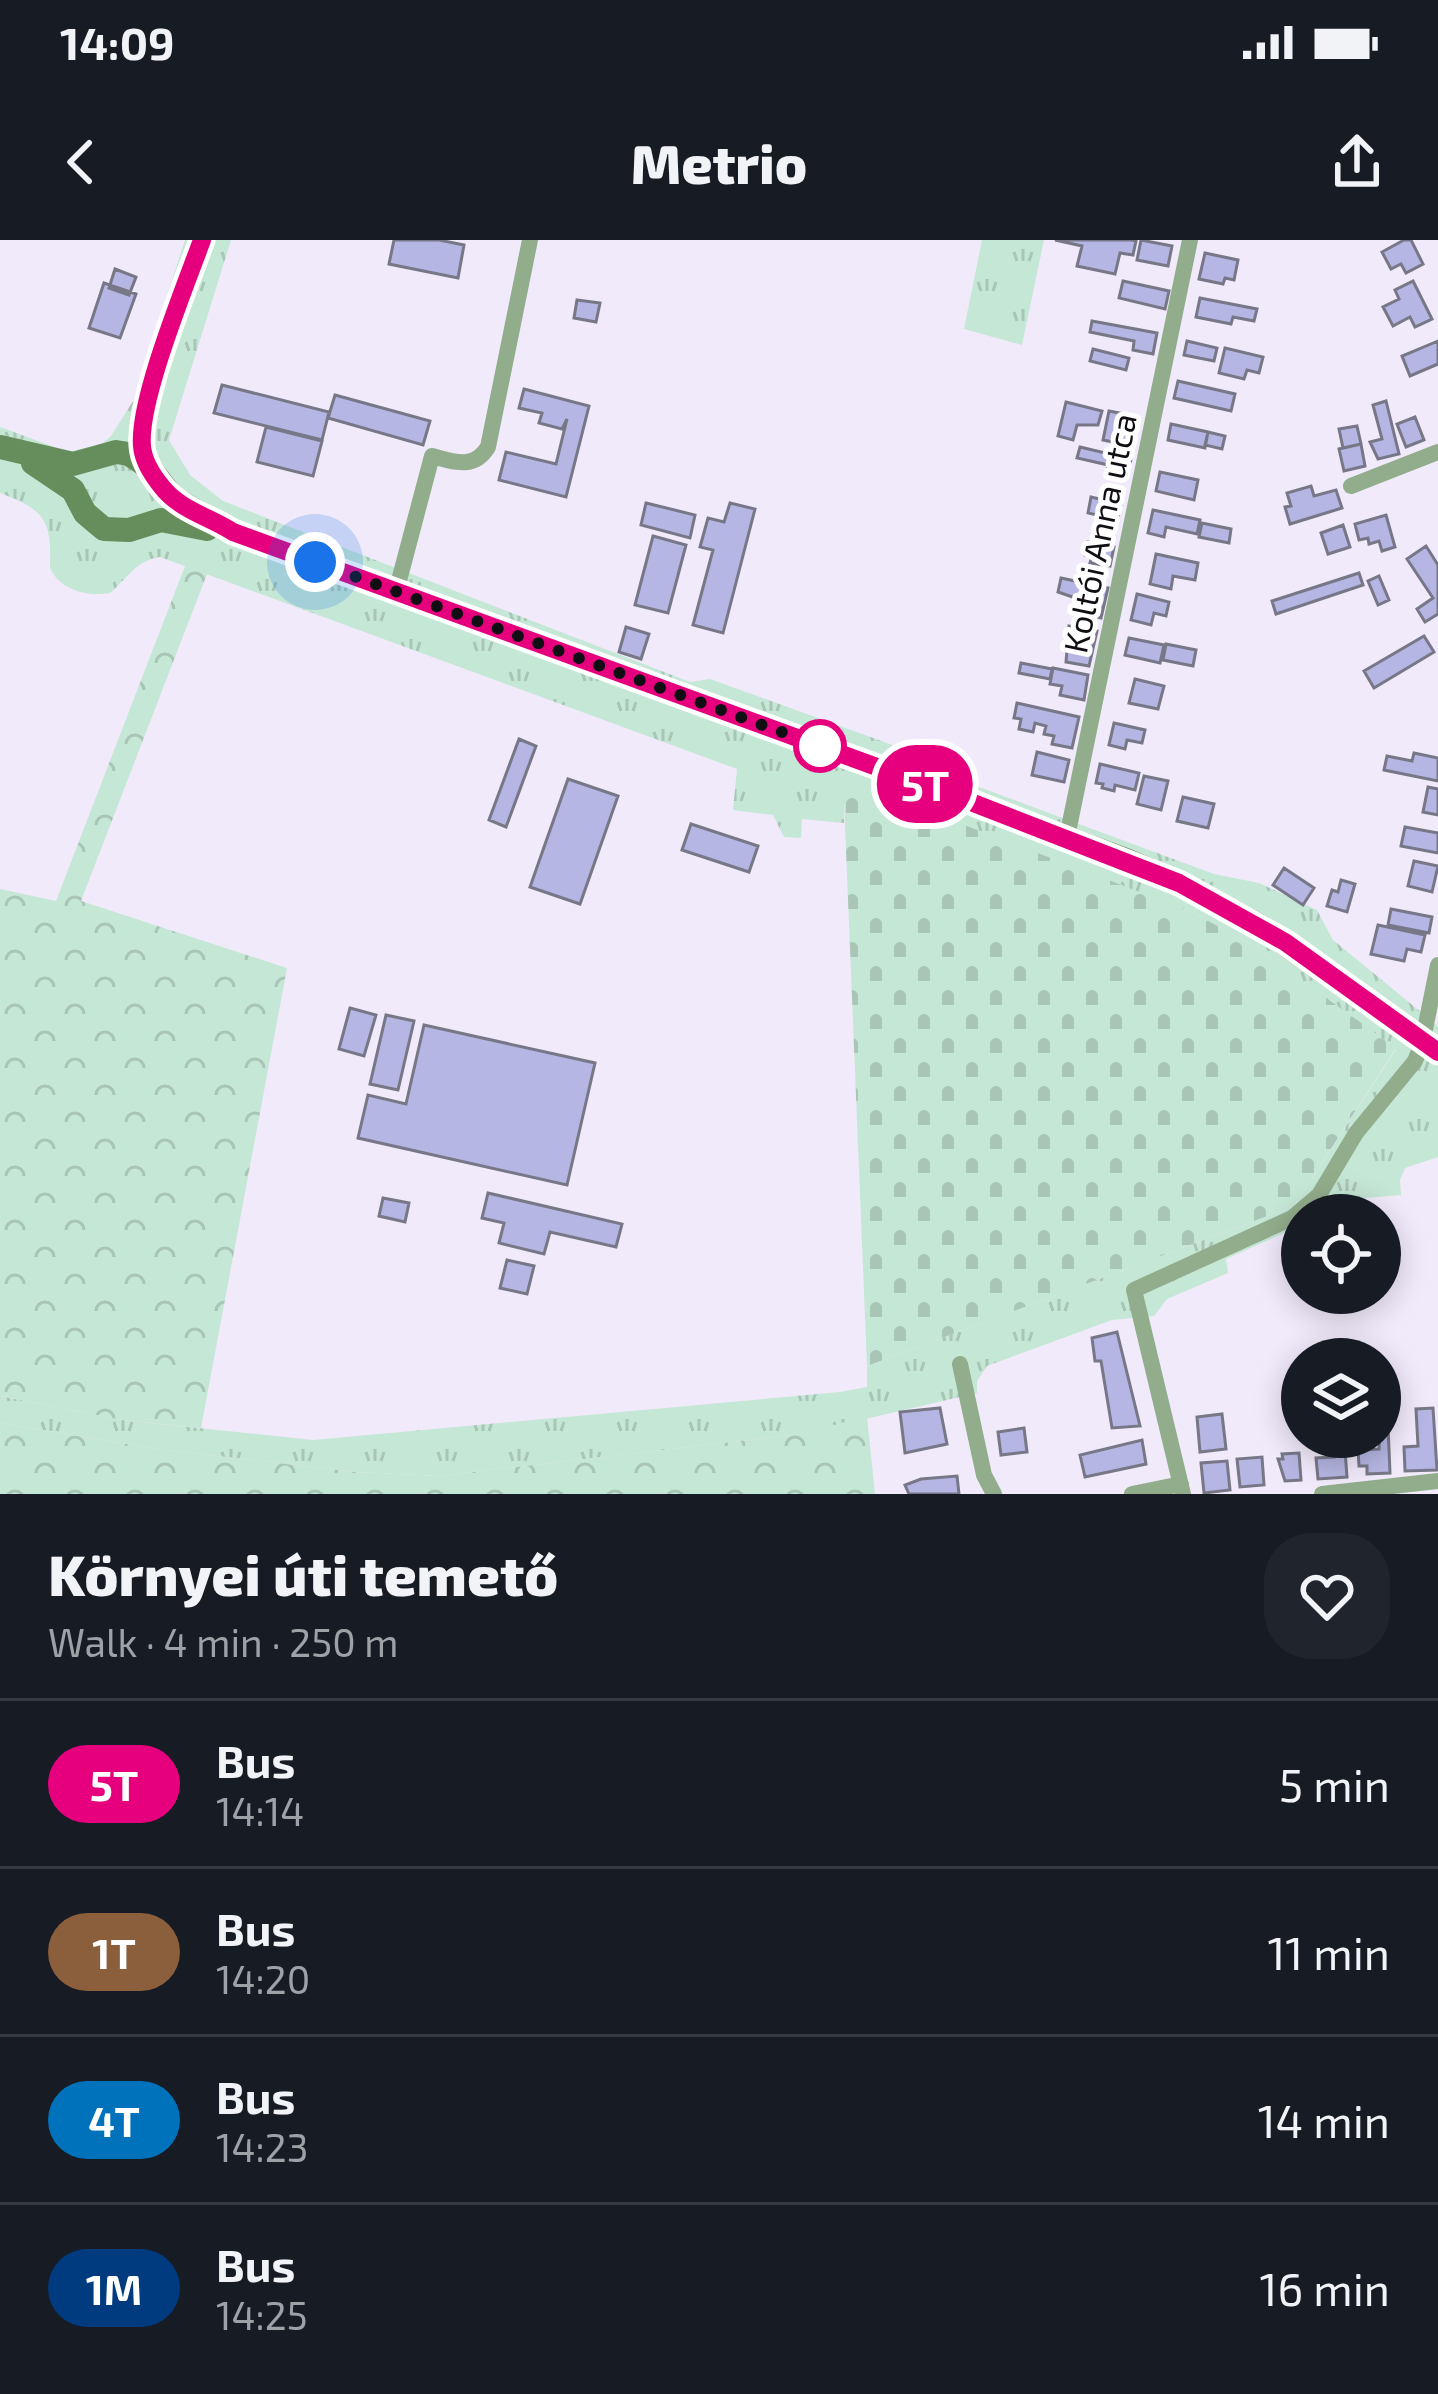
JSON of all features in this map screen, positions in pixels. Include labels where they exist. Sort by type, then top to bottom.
[{"type":"main road","points":[[7,449],[61,480],[104,529],[129,530],[168,520],[233,532]]},
{"type":"main road","points":[[7,449],[73,464],[129,454],[182,505],[233,532],[940,790],[1179,883],[1260,926],[1430,1048]]},
{"type":"main road","points":[[80,501],[86,469],[104,455]]},
{"type":"main road","points":[[141,524],[156,503],[153,473]]},
{"type":"street","points":[[153,473],[142,445],[153,384],[202,240]]},
{"type":"street","points":[[396,592],[432,456],[466,464],[488,448],[530,240]]},
{"type":"street","name":"Koltói Anna utca","points":[[1067,838],[1190,240]]},
{"type":"street","points":[[104,455],[121,440],[153,384]]},
{"type":"street","points":[[1351,486],[1438,452]]},
{"type":"street","points":[[1132,1494],[1182,1489],[1134,1290],[1304,1211],[1327,1184],[1356,1133],[1430,1048],[1438,964]]},
{"type":"street","points":[[960,1364],[984,1474],[994,1494]]},
{"type":"street","points":[[1322,1494],[1438,1481]]},
{"type":"green space","points":[[185,240],[231,240],[169,440],[190,475],[223,501],[690,682],[710,679],[945,764],[944,774],[1214,874],[1259,883],[1317,910],[1333,940],[1438,1026],[1438,1157],[1405,1168],[1401,1194],[1302,1194],[1396,1049],[1254,946],[1192,912],[844,801],[844,823],[802,819],[801,838],[784,837],[773,815],[733,810],[737,769],[160,557],[138,566],[110,593],[67,587],[50,568],[43,519],[27,505],[0,493],[0,427],[68,452],[102,444],[133,401]]},
{"type":"green space","points":[[982,240],[1044,240],[1022,345],[964,329]]},
{"type":"green space","points":[[185,566],[207,574],[81,901],[287,968],[201,1428],[122,1420],[0,1396],[0,889],[56,901]]},
{"type":"green space","points":[[854,783],[1192,912],[1254,946],[1396,1048],[1302,1194],[1281,1194],[1281,1211],[867,1366],[844,801]]},
{"type":"green space","points":[[1281,1211],[1281,1234],[1226,1259],[1228,1273],[1167,1299],[1154,1316],[1112,1320],[987,1366],[977,1381],[977,1393],[801,1434],[440,1476],[355,1472],[164,1450],[0,1423],[0,1396],[122,1420],[313,1440],[840,1392],[867,1387],[867,1366]]},
{"type":"green space","points":[[867,1416],[875,1494],[0,1494],[0,1423],[164,1450],[355,1472],[440,1476],[801,1434]]},
{"type":"building","points":[[394,240],[464,245],[458,278],[389,264]]},
{"type":"building","points":[[1055,240],[1136,241],[1133,255],[1120,253],[1115,274],[1077,266],[1082,246]]},
{"type":"building","points":[[1141,240],[1172,246],[1168,266],[1137,260]]},
{"type":"building","points":[[1411,240],[1423,264],[1406,273],[1401,264],[1391,269],[1382,252]]},
{"type":"building","points":[[1205,253],[1238,260],[1234,280],[1225,278],[1223,284],[1199,279]]},
{"type":"building","points":[[115,269],[136,277],[129,295],[109,288]]},
{"type":"building","points":[[1123,281],[1169,291],[1165,309],[1119,298]]},
{"type":"building","points":[[1413,281],[1432,319],[1415,327],[1410,317],[1393,326],[1383,307],[1399,299],[1395,290]]},
{"type":"building","points":[[104,283],[136,294],[120,338],[89,328]]},
{"type":"building","points":[[1200,298],[1257,309],[1254,321],[1233,317],[1231,324],[1196,317]]},
{"type":"building","points":[[577,300],[600,303],[596,322],[574,318]]},
{"type":"building","points":[[1092,321],[1157,333],[1153,354],[1133,350],[1134,341],[1090,332]]},
{"type":"building","points":[[1187,341],[1217,348],[1214,361],[1184,355]]},
{"type":"building","points":[[1438,341],[1438,364],[1410,376],[1402,356]]},
{"type":"building","points":[[1225,348],[1263,357],[1259,373],[1247,370],[1244,379],[1219,373]]},
{"type":"building","points":[[1093,349],[1129,358],[1126,370],[1090,361]]},
{"type":"building","points":[[1178,381],[1235,394],[1231,411],[1174,398]]},
{"type":"building","points":[[222,385],[329,412],[322,440],[214,413]]},
{"type":"building","points":[[524,389],[589,406],[566,497],[499,480],[506,452],[556,464],[567,419],[562,429],[539,423],[542,413],[519,408]]},
{"type":"building","points":[[335,395],[430,421],[423,445],[328,418]]},
{"type":"building","points":[[1386,401],[1399,454],[1378,459],[1370,442],[1382,439],[1373,405]]},
{"type":"building","points":[[1066,402],[1102,411],[1098,425],[1077,425],[1073,440],[1058,436]]},
{"type":"building","points":[[1109,411],[1135,416],[1128,445],[1103,440]]},
{"type":"building","points":[[1415,417],[1424,440],[1406,447],[1397,424]]},
{"type":"building","points":[[1171,424],[1208,432],[1205,448],[1168,440]]},
{"type":"building","points":[[1357,426],[1361,444],[1343,448],[1339,429]]},
{"type":"building","points":[[266,427],[322,441],[313,476],[257,462]]},
{"type":"building","points":[[1208,432],[1225,436],[1222,449],[1205,445]]},
{"type":"building","points":[[1361,444],[1365,466],[1344,471],[1339,449]]},
{"type":"building","points":[[1080,447],[1131,459],[1127,476],[1107,471],[1108,465],[1077,458]]},
{"type":"building","points":[[1160,472],[1198,480],[1194,500],[1156,491]]},
{"type":"building","points":[[1311,486],[1314,496],[1336,490],[1342,508],[1290,524],[1287,493]]},
{"type":"building","points":[[1091,497],[1121,504],[1117,520],[1088,513]]},
{"type":"building","points":[[646,503],[695,515],[690,538],[641,525]]},
{"type":"building","points":[[730,503],[755,509],[723,633],[693,625],[713,550],[700,547],[708,518],[724,522]]},
{"type":"building","points":[[1153,510],[1200,520],[1197,534],[1166,527],[1164,537],[1148,533]]},
{"type":"building","points":[[1386,515],[1395,547],[1382,551],[1379,541],[1359,540],[1355,524]]},
{"type":"building","points":[[1202,523],[1231,529],[1229,543],[1199,537]]},
{"type":"building","points":[[1343,525],[1350,547],[1328,554],[1321,533]]},
{"type":"building","points":[[653,536],[686,545],[668,613],[635,605]]},
{"type":"building","points":[[1088,542],[1114,547],[1110,566],[1090,563],[1092,556],[1085,555]]},
{"type":"building","points":[[1426,546],[1438,565],[1438,614],[1425,622],[1417,609],[1433,598],[1407,559]]},
{"type":"building","points":[[1156,554],[1198,563],[1195,580],[1173,576],[1171,589],[1150,584]]},
{"type":"building","points":[[1359,573],[1363,585],[1276,614],[1272,601]]},
{"type":"building","points":[[1379,576],[1389,600],[1378,605],[1368,581]]},
{"type":"building","points":[[1061,578],[1108,588],[1101,618],[1084,614],[1087,602],[1058,592]]},
{"type":"building","points":[[1137,594],[1169,602],[1166,616],[1154,613],[1151,625],[1131,620]]},
{"type":"building","points":[[1069,626],[1097,631],[1089,666],[1066,662]]},
{"type":"building","points":[[626,627],[649,634],[641,659],[619,652]]},
{"type":"building","points":[[1424,636],[1434,652],[1374,688],[1364,671]]},
{"type":"building","points":[[1129,638],[1164,645],[1160,663],[1125,655]]},
{"type":"building","points":[[1166,644],[1196,650],[1193,666],[1163,660]]},
{"type":"building","points":[[1021,663],[1052,669],[1050,679],[1019,673]]},
{"type":"building","points":[[1053,668],[1088,675],[1084,700],[1060,695],[1062,686],[1050,684]]},
{"type":"building","points":[[1135,679],[1164,686],[1158,709],[1129,703]]},
{"type":"building","points":[[1017,703],[1079,717],[1072,748],[1052,744],[1054,736],[1044,734],[1046,726],[1035,723],[1033,732],[1019,729],[1021,719],[1014,718]]},
{"type":"building","points":[[1114,723],[1145,730],[1142,743],[1127,740],[1125,749],[1109,745]]},
{"type":"building","points":[[519,739],[536,746],[506,827],[489,820]]},
{"type":"building","points":[[1037,752],[1069,760],[1064,782],[1032,775]]},
{"type":"building","points":[[1414,753],[1438,758],[1438,781],[1384,770],[1387,756],[1412,761]]},
{"type":"building","points":[[1100,764],[1139,773],[1135,790],[1115,785],[1114,791],[1102,788],[1103,784],[1096,783]]},
{"type":"building","points":[[1144,776],[1168,781],[1161,810],[1137,804]]},
{"type":"building","points":[[568,779],[618,796],[580,904],[530,887]]},
{"type":"building","points":[[1428,787],[1438,789],[1438,815],[1423,812]]},
{"type":"building","points":[[1183,797],[1214,804],[1208,828],[1177,821]]},
{"type":"building","points":[[691,824],[758,846],[749,872],[682,850]]},
{"type":"building","points":[[1405,827],[1438,833],[1438,853],[1401,846]]},
{"type":"building","points":[[1414,861],[1438,866],[1432,892],[1408,886]]},
{"type":"building","points":[[1284,868],[1314,888],[1303,905],[1273,885]]},
{"type":"building","points":[[1341,880],[1355,884],[1347,912],[1327,906]]},
{"type":"building","points":[[1391,909],[1432,917],[1429,933],[1388,925]]},
{"type":"building","points":[[1378,925],[1425,935],[1421,952],[1407,949],[1404,961],[1371,954]]},
{"type":"building","points":[[350,1008],[376,1015],[364,1056],[339,1049]]},
{"type":"building","points":[[386,1015],[414,1021],[398,1090],[370,1084]]},
{"type":"building","points":[[424,1025],[595,1063],[567,1185],[358,1138],[368,1095],[406,1104]]},
{"type":"building","points":[[488,1193],[622,1224],[616,1247],[550,1232],[544,1254],[499,1243],[504,1223],[482,1218]]},
{"type":"building","points":[[383,1198],[409,1203],[405,1222],[379,1216]]},
{"type":"building","points":[[507,1260],[534,1266],[527,1294],[500,1288]]},
{"type":"building","points":[[1117,1332],[1140,1426],[1112,1428],[1101,1361],[1095,1361],[1092,1338]]},
{"type":"building","points":[[940,1408],[947,1444],[905,1453],[900,1412]]},
{"type":"building","points":[[1433,1408],[1437,1470],[1405,1471],[1404,1447],[1418,1446],[1416,1409]]},
{"type":"building","points":[[1222,1414],[1226,1449],[1200,1452],[1197,1417]]},
{"type":"building","points":[[1024,1428],[1027,1452],[1001,1455],[998,1432]]},
{"type":"building","points":[[1142,1440],[1146,1464],[1085,1477],[1080,1455]]},
{"type":"building","points":[[1262,1457],[1264,1485],[1240,1487],[1237,1459]]},
{"type":"building","points":[[1299,1458],[1301,1480],[1285,1481],[1278,1459]]},
{"type":"building","points":[[1316,1458],[1346,1458],[1347,1477],[1318,1479]]},
{"type":"building","points":[[1358,1458],[1389,1458],[1390,1473],[1367,1474],[1367,1466],[1359,1466]]},
{"type":"building","points":[[1227,1461],[1230,1490],[1204,1493],[1201,1463]]},
{"type":"building","points":[[957,1476],[959,1494],[909,1494],[905,1485],[921,1479]]},
{"type":"bus line","name":"5T","points":[[202,240],[153,384],[142,434],[145,459],[164,489],[182,505],[233,532],[940,790],[1179,883],[1285,942],[1438,1052]]},
{"type":"route","points":[[315,562],[831,750],[820,746]]}]
